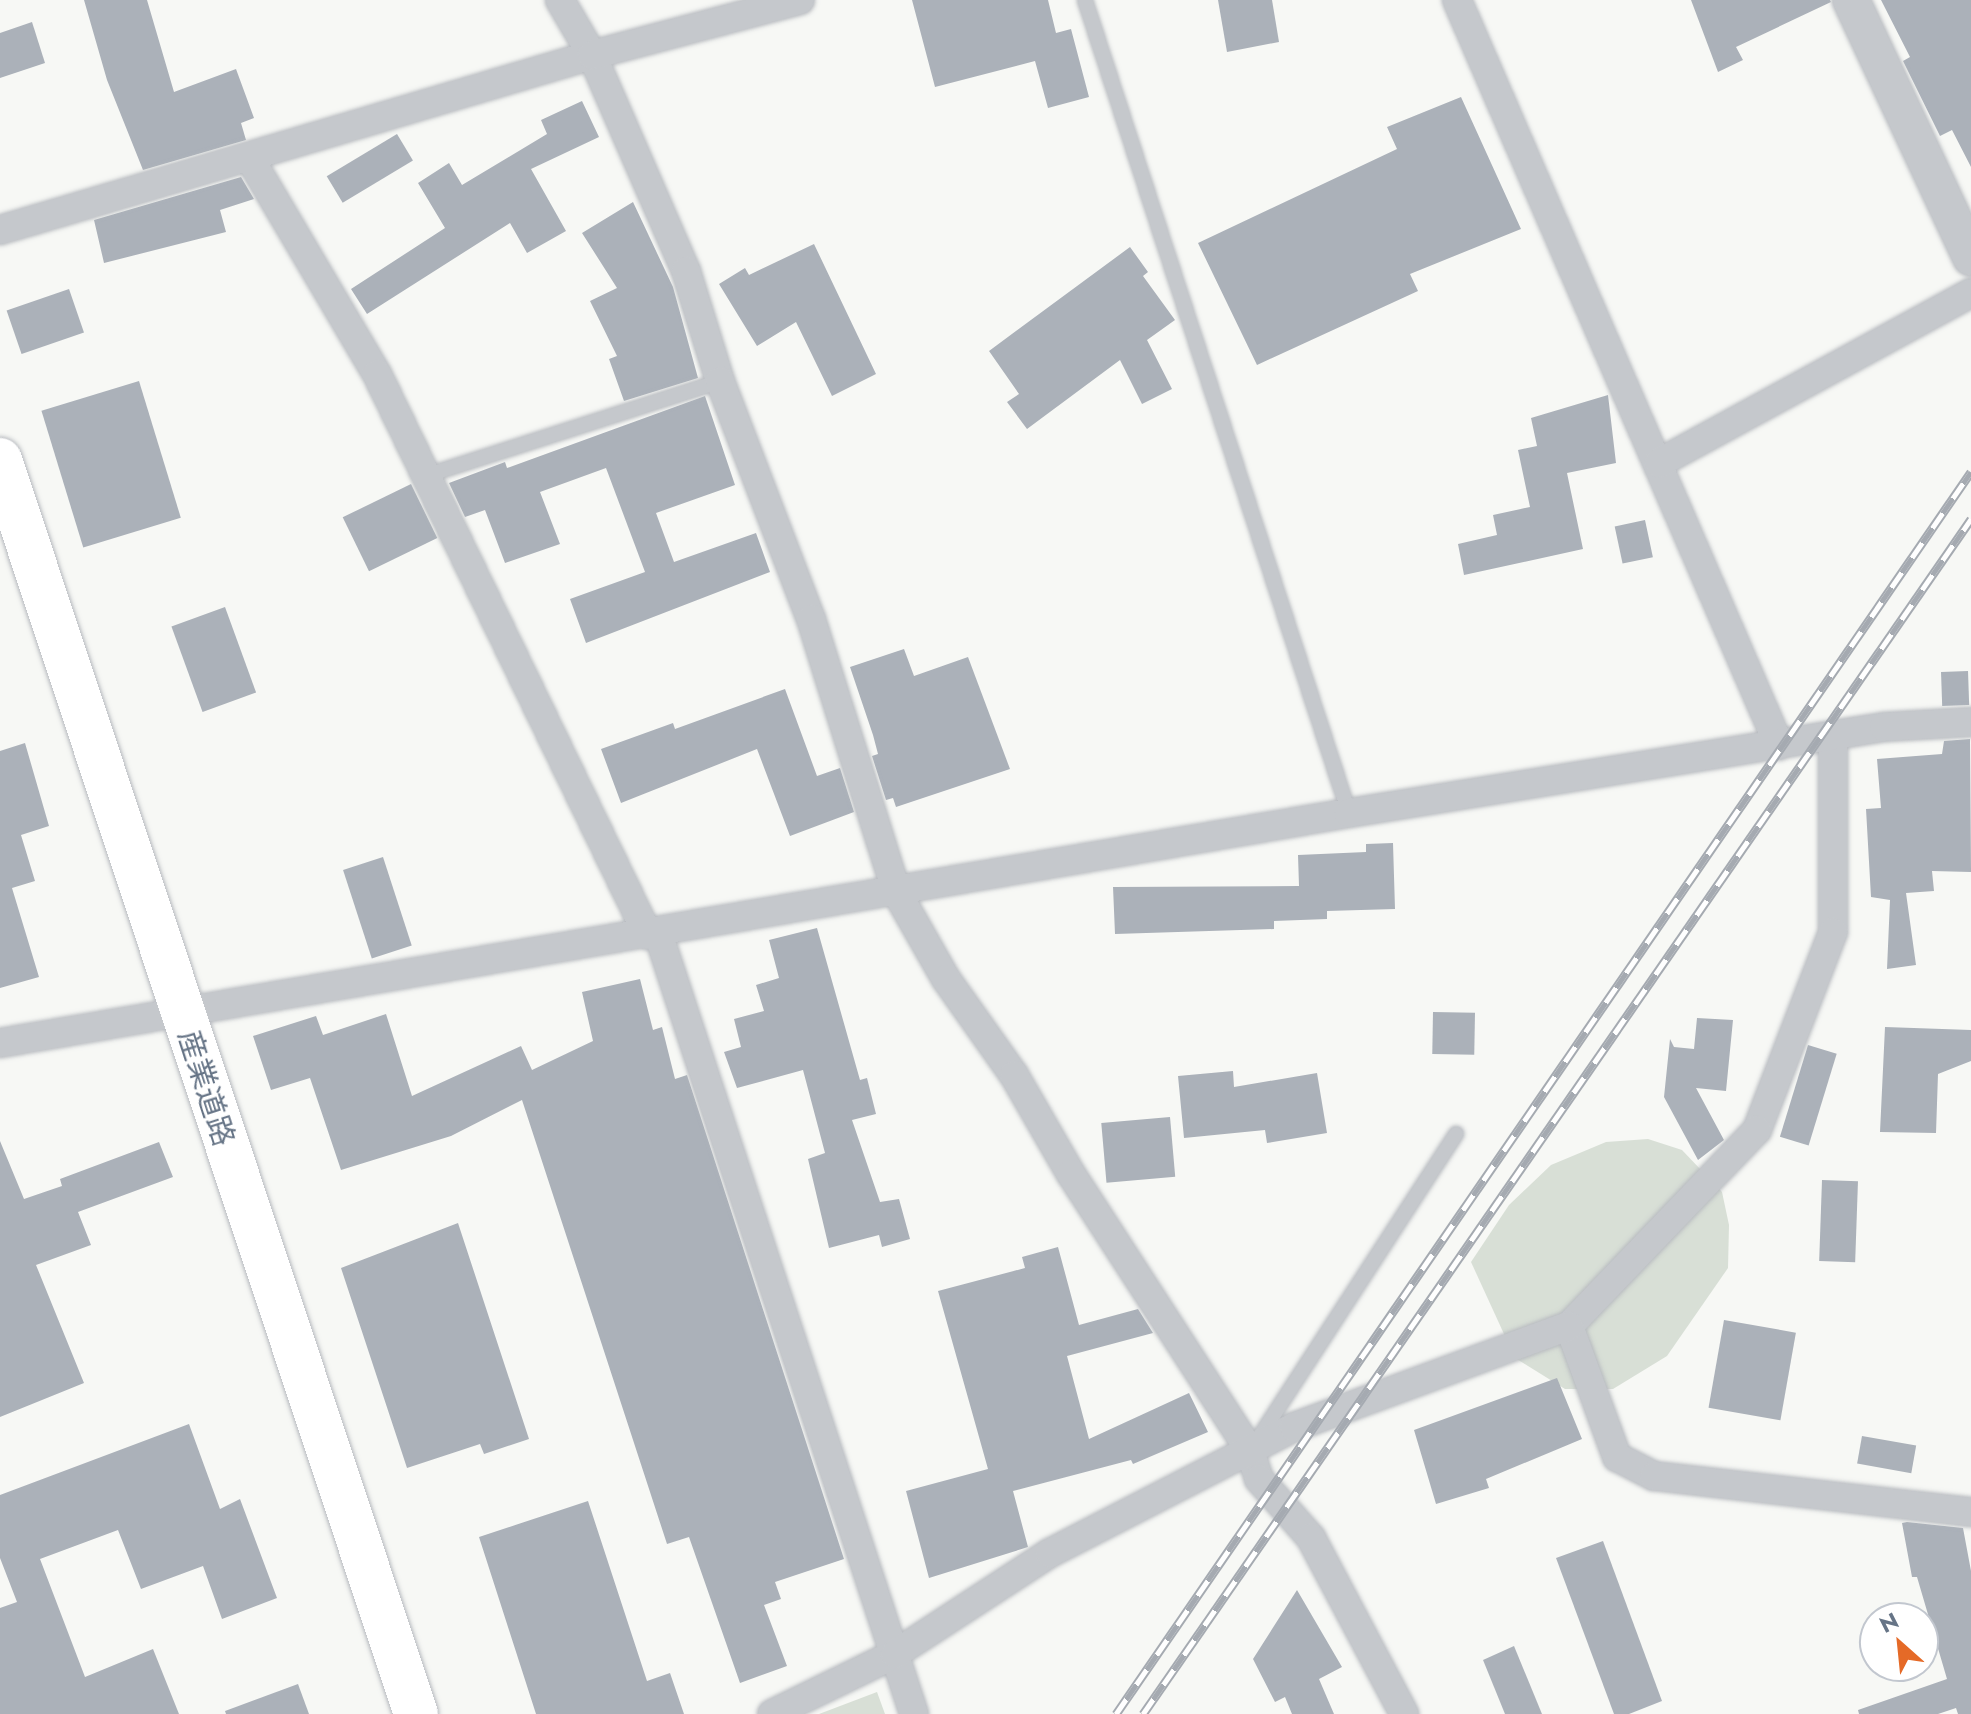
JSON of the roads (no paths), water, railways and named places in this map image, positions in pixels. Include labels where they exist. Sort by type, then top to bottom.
[{"type":"main road","name":"産業道路","points":[[0,460],[416,1714]]},
{"type":"street","points":[[560,0],[592,55],[686,271],[720,381],[811,619],[896,891],[946,979],[1014,1075],[1071,1174],[1250,1451],[1259,1479],[1311,1538],[1404,1714]]},
{"type":"street","points":[[0,230],[592,55],[800,0]]},
{"type":"street","points":[[1457,0],[1779,745]]},
{"type":"street","points":[[1851,0],[1971,257]]},
{"type":"street","points":[[249,157],[377,374],[653,934],[914,1714]]},
{"type":"street","points":[[1659,463],[1971,293]]},
{"type":"street","points":[[0,1043],[1349,813],[1833,736],[1971,722]]},
{"type":"street","points":[[772,1714],[895,1654],[1050,1553],[1250,1451],[1348,1404],[1569,1326],[1757,1130],[1833,932],[1833,736]]},
{"type":"street","points":[[1569,1326],[1617,1457],[1654,1476],[1971,1512]]},
{"type":"lane","points":[[1085,0],[1349,813]]},
{"type":"lane","points":[[428,475],[720,381]]},
{"type":"lane","points":[[1250,1451],[1456,1134]]},
{"type":"railway","points":[[1116,1714],[1971,472]]},
{"type":"railway","points":[[1143,1714],[1971,519]]}]
